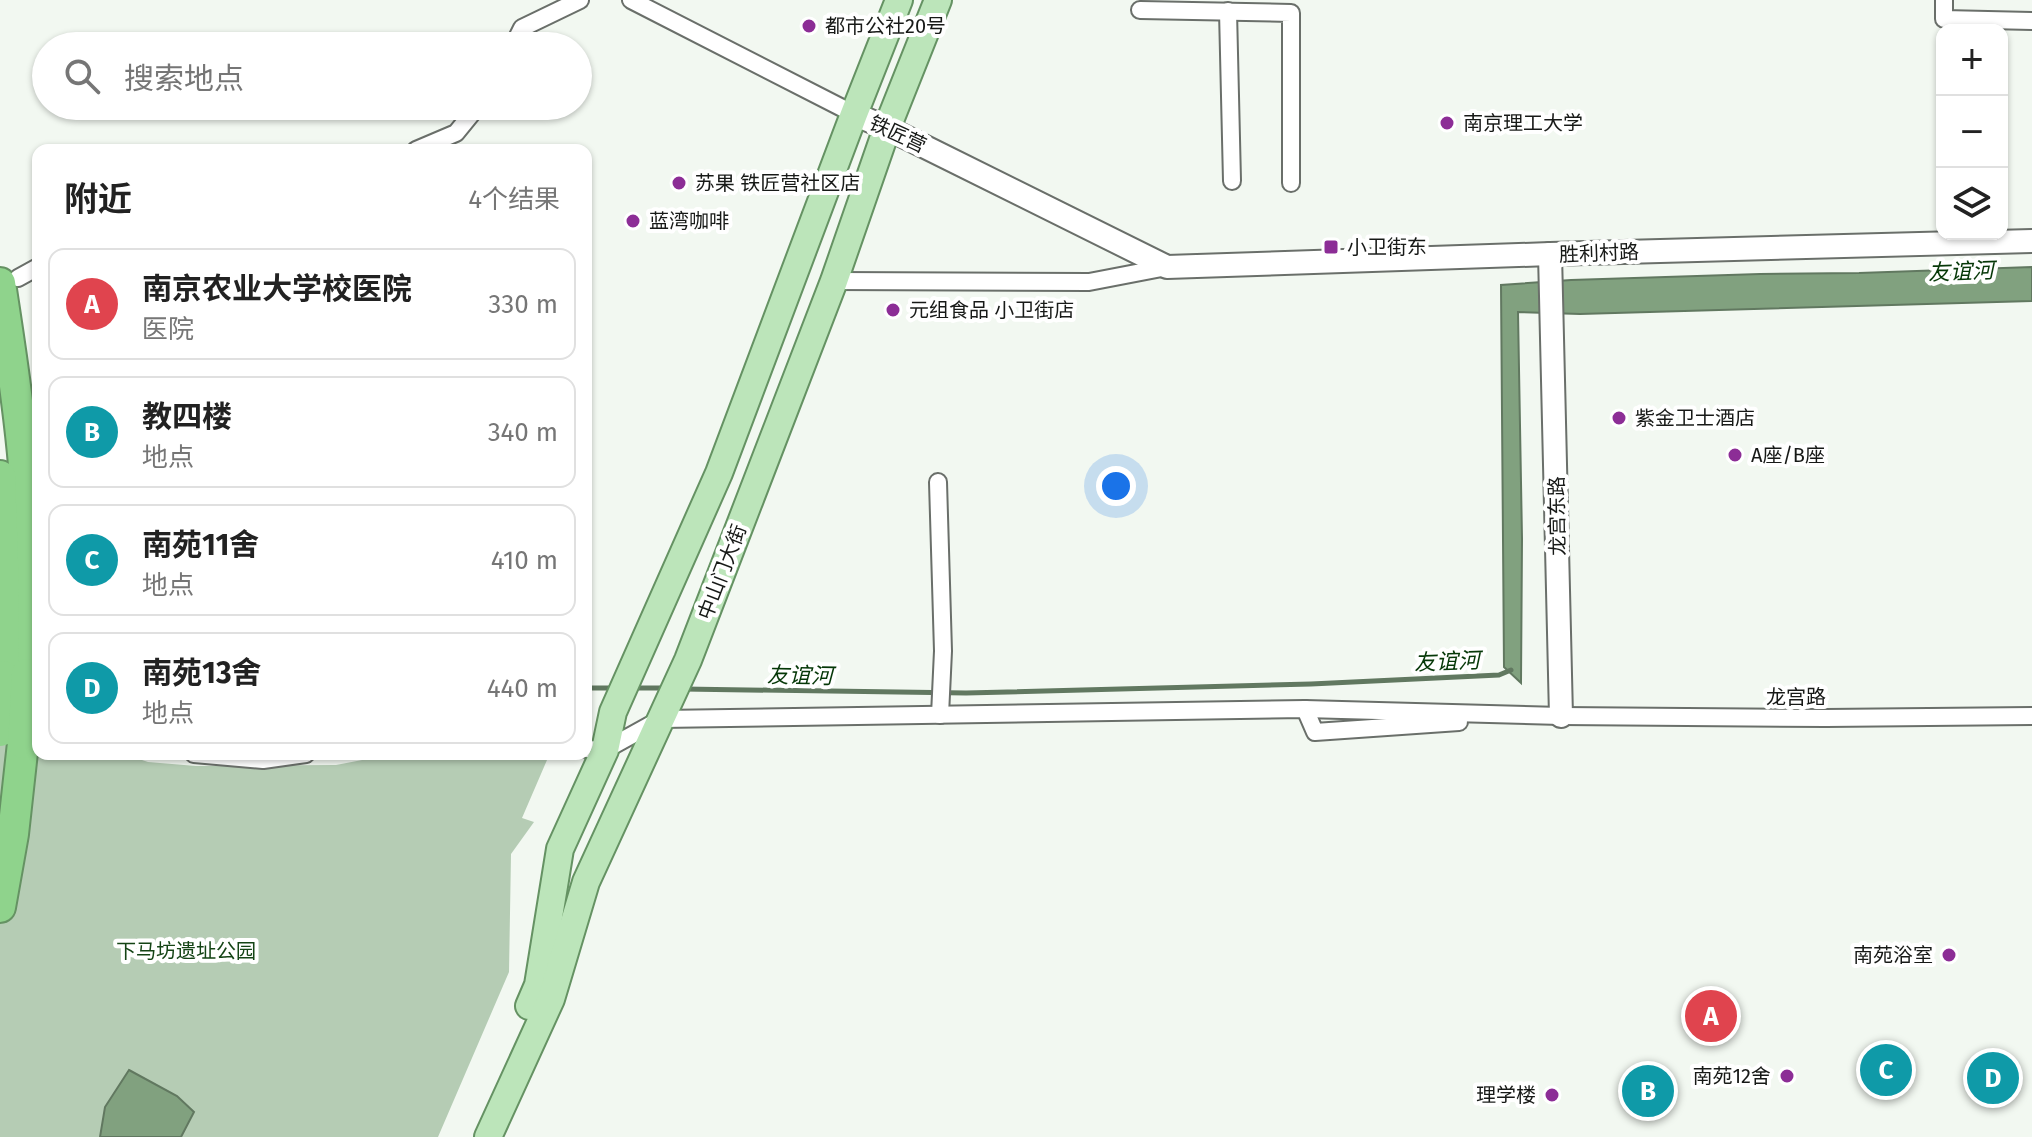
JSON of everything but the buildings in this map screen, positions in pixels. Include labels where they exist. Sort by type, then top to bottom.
[{"type":"highway","points":[[9,280],[25,467],[28,584],[15,675]]},
{"type":"highway","points":[[0,476],[4,573],[20,731],[13,834],[0,907]]},
{"type":"main road","name":"中山门大街","points":[[471,1137],[538,985],[560,849],[596,750],[719,473],[899,0]]},
{"type":"main road","name":"中山门大街","points":[[488,1137],[551,999],[586,882],[688,660],[938,0]]},
{"type":"street","points":[[520,32],[522,28],[580,0]]},
{"type":"street","name":"铁匠营","points":[[631,0],[854,114],[1167,267]]},
{"type":"street","points":[[1944,0],[1944,19],[2032,21]]},
{"type":"street","points":[[1140,10],[1165,5],[1291,13],[1291,183]]},
{"type":"street","points":[[1228,11],[1232,181]]},
{"type":"street","points":[[430,144],[456,133],[467,120]]},
{"type":"street","name":"胜利村路","points":[[1167,267],[1551,265],[2032,241]]},
{"type":"street","name":"龙宫东路","points":[[1551,265],[1561,716]]},
{"type":"street","points":[[834,281],[1089,282],[1167,267]]},
{"type":"street","points":[[9,280],[32,270]]},
{"type":"street","points":[[938,482],[943,651],[940,709]]},
{"type":"street","name":"龙宫路","points":[[661,719],[940,709],[1305,709],[1561,716],[1826,718],[2032,716]]},
{"type":"street","points":[[596,750],[661,719]]},
{"type":"street","points":[[0,721],[20,731]]},
{"type":"green space","name":"下马坊遗址公园","points":[[0,497],[32,569],[32,760],[142,760],[196,766],[336,765],[362,760],[547,760],[522,818],[534,822],[511,854],[509,972],[438,1137],[0,1137]]},
{"type":"water","points":[[2032,267],[2032,301],[1580,314],[1518,312],[1521,683],[1504,667],[1501,285],[1571,280]]},
{"type":"water","points":[[129,1070],[177,1096],[194,1112],[181,1137],[100,1137],[105,1107]]},
{"type":"waterway","name":"友谊河","points":[[683,689],[966,693],[1311,684],[1499,675],[1511,670]]},
{"type":"waterway","name":"友谊河","points":[[592,688],[613,688]]},
{"type":"waterway","name":"友谊河","points":[[631,688],[665,688]]},
{"type":"place","name":"都市公社20号","points":[[809,26]]},
{"type":"place","name":"南京理工大学","points":[[1447,123]]},
{"type":"place","name":"苏果 铁匠营社区店","points":[[679,183]]},
{"type":"place","name":"蓝湾咖啡","points":[[633,221]]},
{"type":"place","name":"小卫街东","points":[[1331,247]]},
{"type":"place","name":"元组食品 小卫街店","points":[[893,310]]},
{"type":"place","name":"紫金卫士酒店","points":[[1619,418]]},
{"type":"place","name":"A座/B座","points":[[1735,455]]},
{"type":"place","name":"南苑浴室","points":[[1949,955]]},
{"type":"place","name":"南京农业大学校医院","points":[[1711,1016]]},
{"type":"place","name":"南苑11舍","points":[[1886,1070]]},
{"type":"place","name":"南苑12舍","points":[[1787,1076]]},
{"type":"place","name":"南苑13舍","points":[[1993,1078]]},
{"type":"place","name":"教四楼","points":[[1648,1091]]},
{"type":"place","name":"理学楼","points":[[1552,1095]]}]
